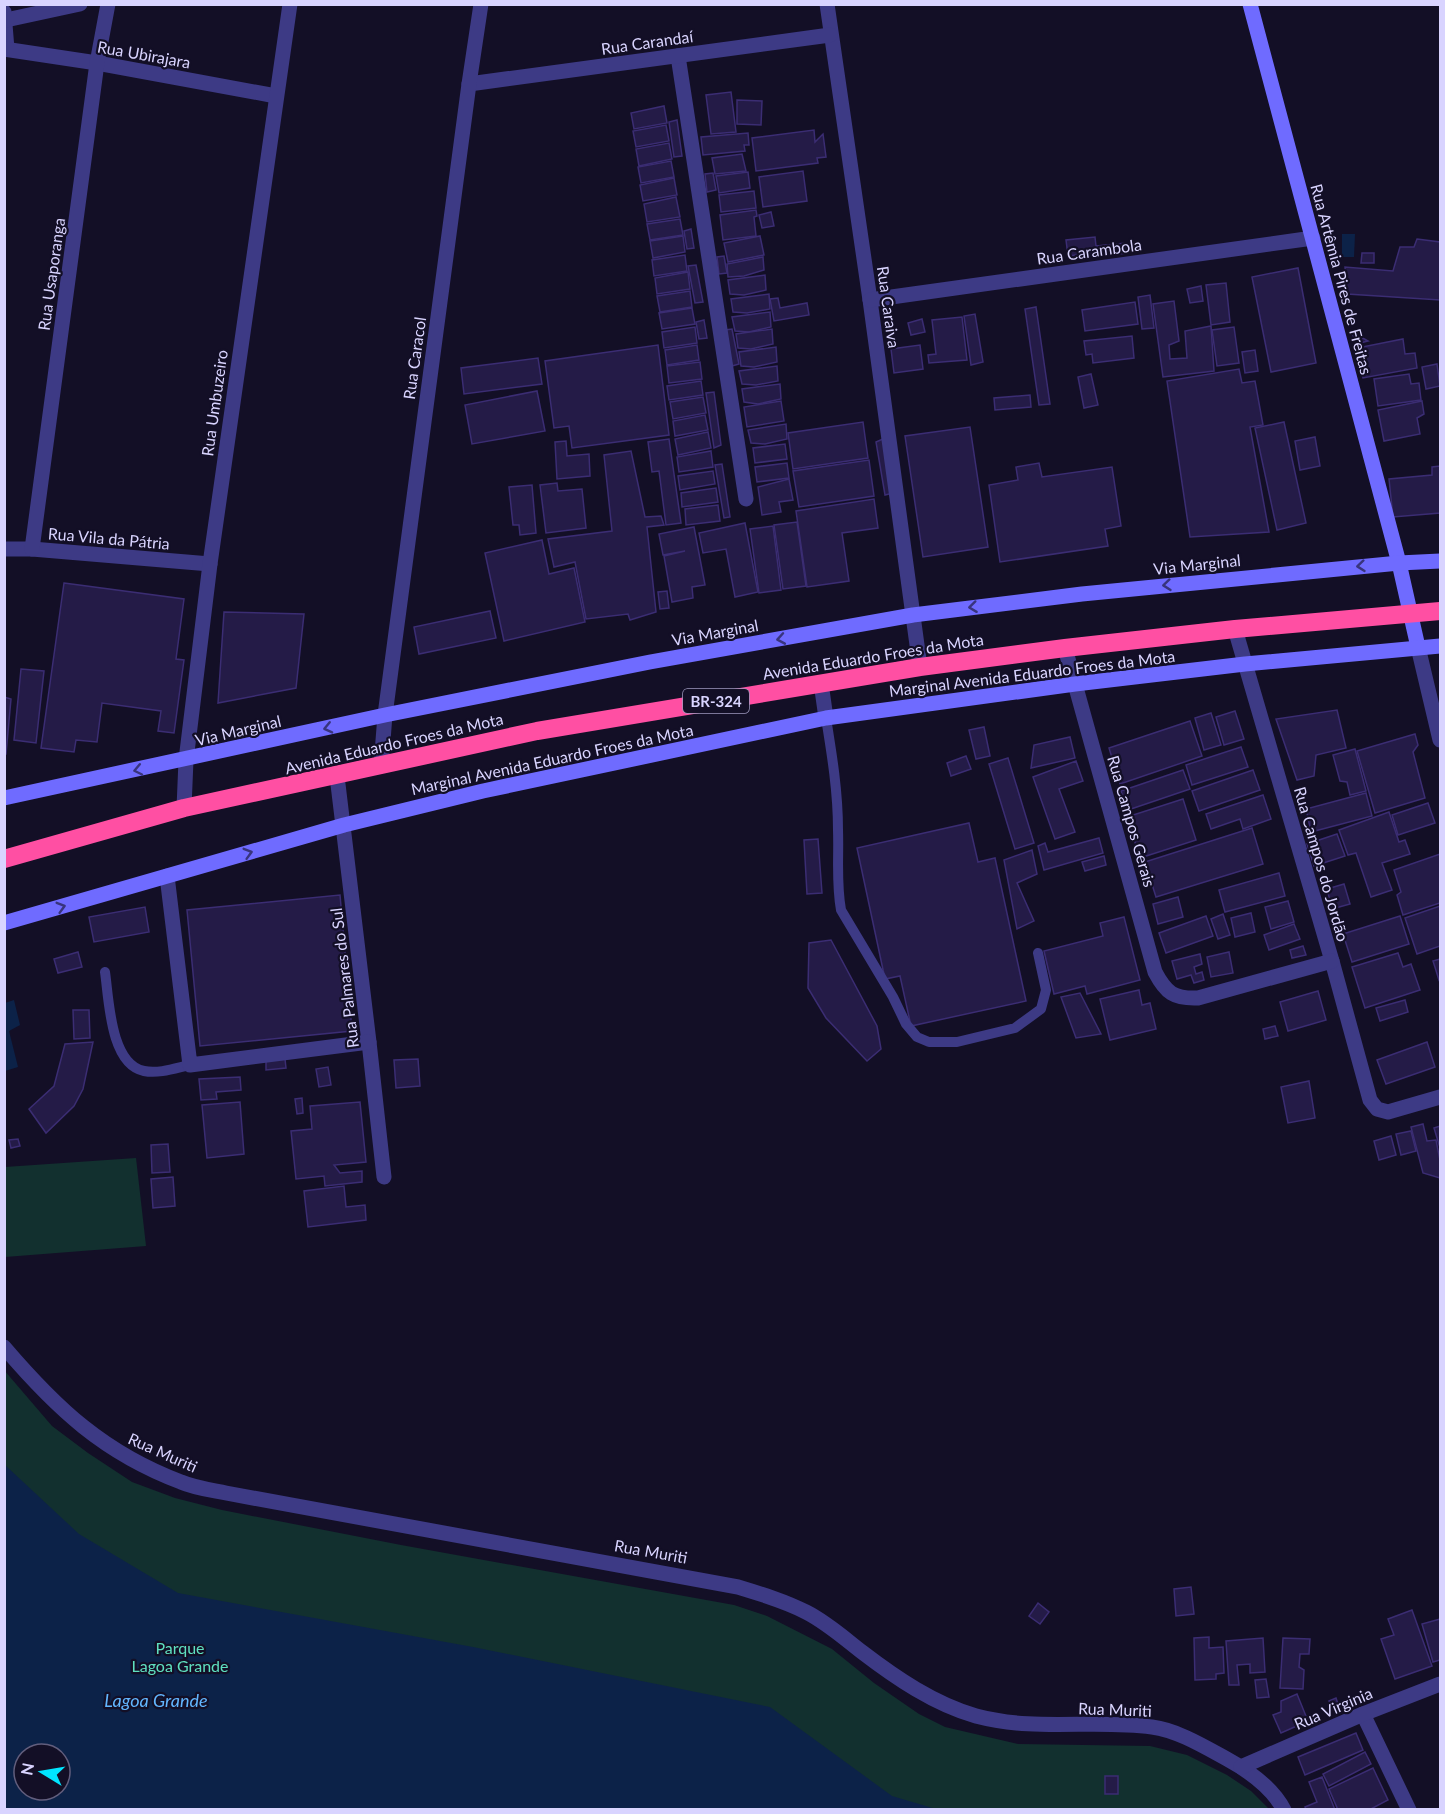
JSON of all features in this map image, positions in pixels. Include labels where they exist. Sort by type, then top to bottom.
[{"type":"highway","name":"Avenida Eduardo Froes da Mota","points":[[4,859],[184,808],[537,731],[920,667],[1235,628],[1440,611]]},
{"type":"street","points":[[6,49],[5,16],[81,4]]},
{"type":"street","name":"Rua Usaporanga","points":[[32,549],[97,63],[108,4]]},
{"type":"street","name":"Rua Umbuzeiro","points":[[184,808],[186,760],[210,564],[290,4]]},
{"type":"street","name":"Rua Caracol","points":[[381,766],[385,716],[481,4]]},
{"type":"street","name":"Rua Caraiva","points":[[827,4],[920,667]]},
{"type":"street","name":"Rua Artêmia Pires de Freitas","points":[[1250,4],[1399,563],[1418,647]]},
{"type":"street","name":"Rua Carandaí","points":[[469,84],[830,35]]},
{"type":"street","name":"Rua Ubirajara","points":[[6,49],[97,63],[276,96]]},
{"type":"street","points":[[678,56],[746,499]]},
{"type":"street","name":"Rua Carambola","points":[[870,300],[1313,238]]},
{"type":"street","name":"Rua Vila da Pátria","points":[[4,549],[32,549],[210,564]]},
{"type":"street","name":"Via Marginal","points":[[4,798],[650,662],[913,615],[1082,594],[1440,561]]},
{"type":"street","name":"Rua Campos do Jordão","points":[[1235,628],[1370,1100],[1377,1109],[1388,1112],[1440,1097]]},
{"type":"street","name":"Marginal Avenida Eduardo Froes da Mota","points":[[4,923],[344,825],[483,791],[826,718],[1075,684],[1245,664],[1440,646]]},
{"type":"street","points":[[1418,647],[1440,740]]},
{"type":"street","name":"Rua Campos Gerais","points":[[1065,648],[1155,972],[1167,991],[1188,999],[1209,996],[1332,961]]},
{"type":"street","points":[[821,683],[826,718]]},
{"type":"street","name":"Rua Palmares do Sul","points":[[337,776],[384,1177]]},
{"type":"street","points":[[167,876],[190,1065],[369,1042]]},
{"type":"street","name":"Rua Muriti","points":[[4,1347],[64,1412],[99,1440],[141,1465],[183,1483],[226,1493],[738,1587],[772,1597],[808,1613],[927,1696],[975,1716],[1020,1725],[1109,1724],[1154,1727],[1194,1741],[1241,1767],[1258,1779],[1284,1809]]},
{"type":"street","name":"Rua Virginia","points":[[1241,1767],[1363,1714],[1440,1684]]},
{"type":"street","points":[[1363,1714],[1409,1809]]},
{"type":"lane","points":[[826,718],[835,773],[838,896],[841,909],[893,997],[906,1024],[917,1037],[929,1042],[957,1042],[1016,1028],[1041,1009],[1046,990],[1038,953]]},
{"type":"lane","points":[[105,972],[114,1037],[129,1063],[143,1071],[164,1071],[190,1065]]},
{"type":"green space","points":[[136,1158],[146,1246],[5,1257],[5,1167]]},
{"type":"green space","name":"Parque Lagoa Grande","points":[[4,1370],[52,1426],[88,1453],[132,1482],[175,1498],[222,1510],[401,1545],[734,1605],[767,1616],[832,1649],[874,1683],[919,1714],[945,1727],[1018,1744],[1150,1746],[1187,1755],[1227,1775],[1251,1791],[1269,1809],[5,1809]]},
{"type":"water","points":[[1342,234],[1355,234],[1354,257],[1342,257]]},
{"type":"water","points":[[14,1000],[20,1025],[9,1031],[18,1067],[5,1071],[5,1003]]},
{"type":"water","name":"Lagoa Grande","points":[[5,1465],[79,1534],[178,1593],[473,1647],[770,1707],[892,1796],[936,1809],[5,1809]]},
{"type":"building","points":[[731,92],[736,132],[711,134],[706,95]]},
{"type":"building","points":[[737,100],[762,101],[761,125],[737,124]]},
{"type":"building","points":[[664,106],[667,123],[634,129],[631,113]]},
{"type":"building","points":[[677,120],[682,156],[674,157],[669,122]]},
{"type":"building","points":[[666,125],[669,141],[636,147],[633,131]]},
{"type":"building","points":[[814,130],[815,142],[823,134],[826,157],[817,158],[818,163],[756,171],[752,138]]},
{"type":"building","points":[[748,133],[749,145],[744,145],[745,151],[703,155],[701,137]]},
{"type":"building","points":[[669,143],[672,159],[639,166],[636,149]]},
{"type":"building","points":[[742,154],[746,171],[715,174],[712,158]]},
{"type":"building","points":[[671,161],[674,177],[641,183],[638,167]]},
{"type":"building","points":[[803,171],[807,201],[763,207],[759,177]]},
{"type":"building","points":[[748,172],[750,188],[719,193],[716,176]]},
{"type":"building","points":[[713,173],[716,190],[707,192],[705,174]]},
{"type":"building","points":[[674,178],[677,195],[643,201],[640,185]]},
{"type":"building","points":[[754,191],[756,208],[721,212],[719,195]]},
{"type":"building","points":[[676,197],[680,217],[647,222],[644,204]]},
{"type":"building","points":[[756,210],[757,216],[754,217],[756,236],[723,240],[720,215]]},
{"type":"building","points":[[771,212],[774,226],[762,228],[759,215]]},
{"type":"building","points":[[680,219],[683,235],[650,240],[647,224]]},
{"type":"building","points":[[691,229],[694,248],[687,249],[684,231]]},
{"type":"building","points":[[683,236],[685,252],[653,258],[650,241]]},
{"type":"building","points":[[760,236],[764,255],[728,262],[724,243]]},
{"type":"building","points":[[1095,237],[1096,246],[1126,243],[1127,253],[1101,256],[1099,252],[1068,256],[1066,240]]},
{"type":"building","points":[[1417,239],[1440,242],[1440,300],[1347,294],[1345,267],[1393,271],[1400,247],[1414,247]]},
{"type":"building","points":[[1362,253],[1374,253],[1374,263],[1361,263]]},
{"type":"building","points":[[685,255],[687,271],[654,276],[652,260]]},
{"type":"building","points":[[724,256],[727,273],[719,274],[717,257]]},
{"type":"building","points":[[763,257],[764,270],[744,276],[728,277],[727,264]]},
{"type":"building","points":[[696,265],[703,302],[695,303],[688,266]]},
{"type":"building","points":[[1298,268],[1316,363],[1271,372],[1252,277]]},
{"type":"building","points":[[688,272],[690,289],[657,294],[655,278]]},
{"type":"building","points":[[765,275],[766,290],[744,295],[730,294],[728,280]]},
{"type":"building","points":[[1226,283],[1230,322],[1211,325],[1206,285]]},
{"type":"building","points":[[1201,286],[1203,301],[1190,303],[1187,289]]},
{"type":"building","points":[[690,291],[692,307],[660,312],[657,296]]},
{"type":"building","points":[[769,294],[770,309],[747,313],[733,312],[731,299]]},
{"type":"building","points":[[1150,295],[1154,328],[1142,329],[1138,297]]},
{"type":"building","points":[[778,298],[780,308],[807,303],[809,315],[774,321],[770,299]]},
{"type":"building","points":[[1174,301],[1179,341],[1169,345],[1170,359],[1187,358],[1185,331],[1211,326],[1214,371],[1163,377],[1153,304]]},
{"type":"building","points":[[1135,302],[1138,324],[1085,331],[1082,310]]},
{"type":"building","points":[[1036,307],[1050,404],[1039,405],[1025,309]]},
{"type":"building","points":[[692,308],[695,324],[662,329],[659,313]]},
{"type":"building","points":[[770,312],[771,327],[749,332],[735,331],[732,317]]},
{"type":"building","points":[[975,314],[983,362],[971,365],[964,316]]},
{"type":"building","points":[[962,317],[967,360],[929,363],[928,355],[936,354],[932,320]]},
{"type":"building","points":[[922,319],[925,332],[911,335],[908,323]]},
{"type":"building","points":[[704,320],[707,338],[699,339],[696,322]]},
{"type":"building","points":[[695,327],[697,343],[664,348],[662,332]]},
{"type":"building","points":[[1234,327],[1239,363],[1217,366],[1212,330]]},
{"type":"building","points":[[732,329],[739,364],[732,366],[725,330]]},
{"type":"building","points":[[772,329],[773,344],[751,349],[738,348],[736,334]]},
{"type":"building","points":[[1352,332],[1368,341],[1356,344]]},
{"type":"building","points":[[1132,336],[1134,358],[1093,363],[1092,354],[1086,355],[1084,341]]},
{"type":"building","points":[[1403,339],[1405,354],[1415,353],[1417,368],[1363,378],[1357,348]]},
{"type":"building","points":[[658,345],[669,435],[572,448],[569,426],[554,428],[545,361]]},
{"type":"building","points":[[697,345],[699,360],[667,365],[665,350]]},
{"type":"building","points":[[920,345],[923,369],[894,373],[891,349]]},
{"type":"building","points":[[776,347],[777,362],[754,367],[741,366],[739,352]]},
{"type":"building","points":[[1255,350],[1258,371],[1245,373],[1242,352]]},
{"type":"building","points":[[538,358],[542,384],[464,394],[461,368]]},
{"type":"building","points":[[700,362],[702,379],[669,383],[667,366]]},
{"type":"building","points":[[1437,364],[1440,386],[1426,389],[1422,367]]},
{"type":"building","points":[[777,366],[778,381],[756,385],[742,384],[739,371]]},
{"type":"building","points":[[1239,369],[1242,383],[1255,381],[1263,425],[1250,427],[1269,532],[1190,537],[1167,381]]},
{"type":"building","points":[[1091,374],[1098,405],[1084,408],[1078,377]]},
{"type":"building","points":[[1409,374],[1411,384],[1419,383],[1421,400],[1378,406],[1374,379]]},
{"type":"building","points":[[701,381],[703,395],[669,400],[667,386]]},
{"type":"building","points":[[780,384],[781,399],[758,404],[744,402],[742,389]]},
{"type":"building","points":[[537,391],[545,431],[472,444],[465,405]]},
{"type":"building","points":[[714,392],[721,445],[714,448],[706,393]]},
{"type":"building","points":[[1030,395],[1031,407],[995,410],[994,398]]},
{"type":"building","points":[[703,397],[706,413],[673,419],[670,402]]},
{"type":"building","points":[[781,401],[784,421],[747,427],[744,407]]},
{"type":"building","points":[[1422,401],[1424,414],[1417,418],[1420,434],[1384,441],[1378,410]]},
{"type":"building","points":[[705,415],[708,430],[675,436],[673,421]]},
{"type":"building","points":[[863,422],[868,458],[793,469],[788,433]]},
{"type":"building","points":[[1284,422],[1306,523],[1277,530],[1255,428]]},
{"type":"building","points":[[786,424],[787,439],[765,444],[751,443],[748,430]]},
{"type":"building","points":[[970,427],[988,547],[923,557],[905,436]]},
{"type":"building","points":[[708,432],[711,448],[678,455],[675,439]]},
{"type":"building","points":[[1315,437],[1320,466],[1300,470],[1295,441]]},
{"type":"building","points":[[885,438],[893,493],[885,495],[876,442]]},
{"type":"building","points":[[669,439],[681,523],[666,525],[659,471],[652,472],[648,442]]},
{"type":"building","points":[[566,441],[567,456],[589,454],[590,476],[557,479],[555,442]]},
{"type":"building","points":[[785,444],[787,459],[755,463],[753,448]]},
{"type":"building","points":[[631,451],[645,517],[661,516],[664,525],[647,527],[656,612],[630,620],[628,614],[586,619],[575,562],[554,567],[548,539],[612,531],[604,455]]},
{"type":"building","points":[[711,451],[713,467],[679,472],[677,457]]},
{"type":"building","points":[[869,460],[874,496],[799,507],[793,471]]},
{"type":"building","points":[[787,463],[789,478],[757,482],[755,467]]},
{"type":"building","points":[[1039,463],[1042,477],[1112,467],[1121,526],[1105,529],[1108,546],[1000,562],[989,485],[1018,480],[1016,467]]},
{"type":"building","points":[[722,464],[730,517],[724,518],[715,465]]},
{"type":"building","points":[[1440,466],[1440,513],[1393,517],[1389,479],[1432,475],[1432,467]]},
{"type":"building","points":[[713,471],[715,484],[680,490],[678,476]]},
{"type":"building","points":[[789,479],[793,500],[779,502],[781,512],[762,515],[758,487]]},
{"type":"building","points":[[557,483],[558,491],[582,489],[586,528],[546,533],[540,485]]},
{"type":"building","points":[[532,485],[536,533],[520,535],[519,525],[513,525],[509,487]]},
{"type":"building","points":[[716,488],[718,502],[682,507],[681,493]]},
{"type":"building","points":[[874,499],[878,528],[842,533],[849,581],[807,587],[796,511]]},
{"type":"building","points":[[718,505],[720,521],[686,525],[685,509]]},
{"type":"building","points":[[797,522],[806,586],[783,589],[774,525]]},
{"type":"building","points":[[745,523],[758,592],[735,597],[726,549],[703,553],[699,533]]},
{"type":"building","points":[[773,526],[781,590],[759,593],[750,529]]},
{"type":"building","points":[[694,527],[705,585],[692,587],[693,598],[672,602],[664,556],[685,551],[663,555],[659,534]]},
{"type":"building","points":[[542,540],[549,574],[574,568],[585,622],[504,641],[485,553]]},
{"type":"building","points":[[64,583],[184,599],[176,659],[184,660],[174,733],[158,731],[161,711],[102,703],[97,742],[76,740],[74,752],[41,748]]},
{"type":"building","points":[[667,591],[669,608],[660,609],[658,592]]},
{"type":"building","points":[[490,611],[496,638],[419,654],[414,627]]},
{"type":"building","points":[[224,612],[304,614],[296,688],[218,703]]},
{"type":"building","points":[[21,669],[44,671],[36,743],[14,740]]},
{"type":"building","points":[[4,697],[11,699],[6,754],[4,754]]},
{"type":"building","points":[[1337,710],[1346,748],[1316,755],[1314,776],[1297,780],[1276,719]]},
{"type":"building","points":[[1235,711],[1244,739],[1224,745],[1216,717]]},
{"type":"building","points":[[1211,713],[1221,745],[1204,750],[1195,718]]},
{"type":"building","points":[[1190,721],[1202,756],[1120,784],[1109,748]]},
{"type":"building","points":[[984,727],[990,756],[976,759],[969,730]]},
{"type":"building","points":[[1415,734],[1418,745],[1413,752],[1425,798],[1375,813],[1357,751]]},
{"type":"building","points":[[1070,737],[1075,758],[1031,768],[1034,745]]},
{"type":"building","points":[[1241,747],[1248,767],[1192,785],[1186,765]]},
{"type":"building","points":[[1355,749],[1366,791],[1350,795],[1347,782],[1340,781],[1333,755]]},
{"type":"building","points":[[966,756],[971,769],[951,776],[947,763]]},
{"type":"building","points":[[1008,758],[1034,843],[1015,849],[989,764]]},
{"type":"building","points":[[1076,761],[1083,781],[1059,789],[1075,832],[1055,839],[1033,777]]},
{"type":"building","points":[[1183,770],[1190,789],[1128,810],[1121,791]]},
{"type":"building","points":[[1253,770],[1260,790],[1199,811],[1192,791]]},
{"type":"building","points":[[1366,793],[1372,816],[1311,832],[1306,809]]},
{"type":"building","points":[[1263,795],[1271,819],[1243,829],[1240,819],[1211,829],[1206,814]]},
{"type":"building","points":[[1183,799],[1196,840],[1140,858],[1127,817]]},
{"type":"building","points":[[1428,803],[1435,823],[1398,835],[1392,815]]},
{"type":"building","points":[[1389,812],[1399,842],[1405,840],[1410,854],[1382,863],[1392,890],[1371,897],[1356,853],[1348,855],[1339,830]]},
{"type":"building","points":[[969,823],[978,862],[995,858],[1026,1001],[911,1026],[900,976],[885,979],[857,848]]},
{"type":"building","points":[[1252,828],[1263,864],[1156,897],[1145,862]]},
{"type":"building","points":[[1337,834],[1345,856],[1314,866],[1307,844]]},
{"type":"building","points":[[1099,838],[1103,853],[1044,870],[1038,846],[1045,843],[1048,852]]},
{"type":"building","points":[[818,839],[822,893],[807,894],[804,840]]},
{"type":"building","points":[[1032,850],[1037,874],[1017,883],[1034,921],[1017,929],[1004,860]]},
{"type":"building","points":[[1440,854],[1440,903],[1403,915],[1397,895],[1401,892],[1394,870]]},
{"type":"building","points":[[1104,856],[1106,865],[1085,871],[1082,862]]},
{"type":"building","points":[[1279,873],[1285,896],[1225,912],[1219,890]]},
{"type":"building","points":[[1344,884],[1350,904],[1332,909],[1327,889]]},
{"type":"building","points":[[340,895],[352,1031],[200,1046],[187,910]]},
{"type":"building","points":[[1178,897],[1183,917],[1158,924],[1153,904]]},
{"type":"building","points":[[1288,901],[1294,922],[1271,929],[1265,907]]},
{"type":"building","points":[[1440,906],[1440,946],[1417,954],[1405,918]]},
{"type":"building","points":[[145,907],[149,932],[94,942],[89,917]]},
{"type":"building","points":[[1251,913],[1255,932],[1235,937],[1231,918]]},
{"type":"building","points":[[1223,914],[1230,935],[1218,939],[1211,919]]},
{"type":"building","points":[[1206,916],[1213,936],[1166,953],[1159,933]]},
{"type":"building","points":[[1400,916],[1409,944],[1352,962],[1343,934]]},
{"type":"building","points":[[1124,917],[1140,980],[1087,994],[1085,986],[1054,994],[1044,951],[1103,936],[1100,923]]},
{"type":"building","points":[[1294,924],[1300,939],[1269,950],[1264,935]]},
{"type":"building","points":[[831,940],[877,1026],[881,1049],[867,1061],[826,1018],[808,988],[809,943]]},
{"type":"building","points":[[1303,946],[1306,955],[1292,958],[1290,950]]},
{"type":"building","points":[[78,952],[82,967],[58,973],[54,959]]},
{"type":"building","points":[[1229,952],[1233,973],[1211,977],[1207,957]]},
{"type":"building","points":[[1398,953],[1403,967],[1411,964],[1420,990],[1365,1008],[1352,967]]},
{"type":"building","points":[[1200,954],[1202,964],[1194,967],[1196,974],[1202,972],[1204,980],[1194,983],[1191,975],[1177,979],[1172,961]]},
{"type":"building","points":[[1440,959],[1440,979],[1439,980],[1433,961]]},
{"type":"building","points":[[1139,990],[1142,1005],[1150,1003],[1156,1029],[1110,1040],[1100,999]]},
{"type":"building","points":[[1318,991],[1326,1020],[1288,1031],[1280,1002]]},
{"type":"building","points":[[1080,993],[1101,1034],[1076,1038],[1061,997]]},
{"type":"building","points":[[1405,1000],[1408,1012],[1380,1021],[1376,1008]]},
{"type":"building","points":[[73,1010],[89,1010],[90,1038],[74,1039]]},
{"type":"building","points":[[1275,1026],[1278,1036],[1265,1039],[1263,1029]]},
{"type":"building","points":[[93,1042],[83,1089],[74,1106],[46,1133],[29,1109],[54,1086],[65,1044]]},
{"type":"building","points":[[1427,1042],[1435,1067],[1386,1084],[1377,1060]]},
{"type":"building","points":[[285,1059],[286,1068],[266,1070],[266,1061]]},
{"type":"building","points":[[418,1059],[420,1086],[396,1088],[394,1060]]},
{"type":"building","points":[[328,1067],[331,1085],[319,1087],[316,1069]]},
{"type":"building","points":[[240,1077],[241,1090],[216,1092],[217,1099],[201,1100],[199,1079]]},
{"type":"building","points":[[1309,1081],[1315,1118],[1288,1123],[1281,1087]]},
{"type":"building","points":[[302,1098],[303,1113],[297,1114],[295,1099]]},
{"type":"building","points":[[240,1102],[244,1154],[207,1158],[202,1105]]},
{"type":"building","points":[[360,1102],[366,1162],[334,1165],[340,1173],[362,1171],[362,1182],[325,1186],[324,1176],[296,1179],[291,1131],[312,1129],[310,1106]]},
{"type":"building","points":[[1423,1124],[1427,1141],[1436,1140],[1440,1160],[1440,1178],[1423,1173],[1411,1127]]},
{"type":"building","points":[[1440,1126],[1440,1148],[1434,1128]]},
{"type":"building","points":[[1411,1131],[1416,1151],[1401,1155],[1396,1134]]},
{"type":"building","points":[[1391,1136],[1396,1155],[1379,1160],[1374,1141]]},
{"type":"building","points":[[18,1139],[20,1146],[11,1148],[9,1140]]},
{"type":"building","points":[[168,1144],[170,1172],[152,1173],[151,1145]]},
{"type":"building","points":[[173,1177],[175,1206],[153,1208],[151,1179]]},
{"type":"building","points":[[344,1186],[346,1207],[365,1205],[366,1220],[308,1227],[304,1191]]},
{"type":"building","points":[[1191,1587],[1194,1614],[1176,1616],[1174,1589]]},
{"type":"building","points":[[1038,1603],[1049,1612],[1040,1624],[1029,1616]]},
{"type":"building","points":[[1412,1610],[1432,1666],[1395,1679],[1381,1639],[1394,1635],[1388,1619]]},
{"type":"building","points":[[1440,1619],[1440,1660],[1433,1662],[1422,1624]]},
{"type":"building","points":[[1209,1637],[1209,1648],[1223,1647],[1224,1673],[1216,1674],[1216,1679],[1195,1680],[1194,1638]]},
{"type":"building","points":[[1263,1638],[1265,1672],[1250,1673],[1250,1664],[1237,1665],[1239,1685],[1229,1685],[1226,1641]]},
{"type":"building","points":[[1283,1638],[1310,1639],[1309,1654],[1300,1654],[1299,1667],[1304,1670],[1303,1689],[1280,1688]]},
{"type":"building","points":[[1266,1679],[1269,1697],[1257,1698],[1255,1680]]},
{"type":"building","points":[[1297,1694],[1308,1721],[1281,1733],[1273,1715],[1281,1712],[1281,1701]]},
{"type":"building","points":[[1336,1698],[1339,1707],[1332,1710],[1329,1701]]},
{"type":"building","points":[[1356,1733],[1363,1750],[1305,1775],[1298,1757]]},
{"type":"building","points":[[1365,1752],[1371,1764],[1329,1786],[1323,1774]]},
{"type":"building","points":[[1373,1768],[1388,1800],[1369,1810],[1338,1810],[1329,1789]]},
{"type":"building","points":[[1105,1776],[1118,1776],[1118,1794],[1105,1794]]},
{"type":"building","points":[[1322,1777],[1335,1810],[1306,1810],[1305,1807],[1317,1802],[1309,1782]]}]
